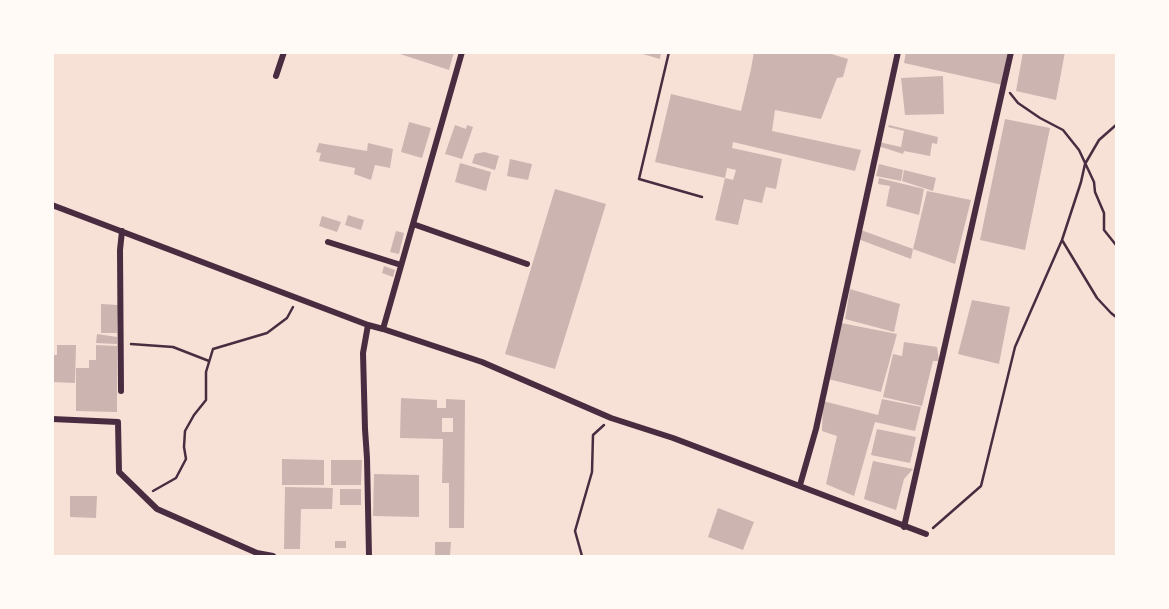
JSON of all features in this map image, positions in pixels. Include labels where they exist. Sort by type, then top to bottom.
[{"type":"street","points":[[276,76],[284,52]]},
{"type":"street","points":[[383,329],[462,52]]},
{"type":"street","points":[[800,485],[816,429],[898,52]]},
{"type":"street","points":[[904,527],[1011,52]]},
{"type":"street","points":[[52,205],[368,325],[482,362],[611,418],[673,438],[926,534]]},
{"type":"street","points":[[413,224],[527,264]]},
{"type":"street","points":[[121,391],[122,231]]},
{"type":"street","points":[[328,242],[401,265]]},
{"type":"street","points":[[368,325],[363,353],[369,556]]},
{"type":"street","points":[[52,419],[118,422],[119,472],[157,509],[257,553],[273,556]]},
{"type":"lane","points":[[669,52],[639,179],[702,197]]},
{"type":"path","points":[[1003,85],[1018,103],[1063,130],[1079,150],[1104,213],[1104,230],[1116,245]]},
{"type":"path","points":[[926,534],[981,486],[1016,346],[1062,240],[1086,164],[1099,140],[1116,125]]},
{"type":"path","points":[[1062,240],[1097,298],[1116,317]]},
{"type":"path","points":[[144,496],[176,478],[186,459],[185,430],[206,400],[206,372],[213,349],[267,333],[287,318],[297,298]]},
{"type":"path","points":[[121,344],[173,346],[210,361]]},
{"type":"path","points":[[582,556],[575,531],[592,472],[593,435],[611,418]]},
{"type":"building","points":[[394,52],[454,52],[449,70]]},
{"type":"building","points":[[636,52],[661,52],[660,59]]},
{"type":"building","points":[[754,52],[825,52],[848,59],[843,77],[837,78],[821,119],[775,110],[772,131],[861,150],[855,171],[733,142],[732,148],[782,159],[776,189],[766,187],[762,203],[744,199],[738,225],[715,220],[725,178],[655,162],[671,94],[741,111]],"holes":[[[727,168],[736,170],[733,180],[725,178]]]},
{"type":"building","points":[[906,52],[1010,52],[1003,85],[904,63]]},
{"type":"building","points":[[1023,52],[1065,52],[1056,100],[1016,91]]},
{"type":"building","points":[[943,76],[944,114],[905,115],[901,78]]},
{"type":"building","points":[[1005,119],[1050,128],[1025,250],[980,240]]},
{"type":"building","points":[[409,122],[431,128],[422,158],[401,152]]},
{"type":"building","points":[[455,125],[466,129],[467,125],[473,127],[462,159],[445,154]]},
{"type":"building","points":[[889,125],[938,137],[937,144],[932,143],[930,156],[904,151],[903,154],[878,146],[879,142],[901,147],[904,131],[888,127]]},
{"type":"building","points":[[319,143],[367,151],[368,143],[393,149],[390,168],[375,165],[371,180],[354,174],[355,168],[319,161],[321,153],[316,152]]},
{"type":"building","points":[[484,152],[499,156],[495,170],[472,163],[475,154]]},
{"type":"building","points":[[510,159],[532,164],[528,180],[507,176]]},
{"type":"building","points":[[460,163],[491,172],[486,191],[455,182]]},
{"type":"building","points":[[879,164],[903,170],[901,181],[876,176]]},
{"type":"building","points":[[904,170],[936,178],[933,191],[902,181]]},
{"type":"building","points":[[879,178],[924,189],[919,215],[886,206],[890,186],[878,184]]},
{"type":"building","points":[[555,189],[606,204],[555,369],[505,354]]},
{"type":"building","points":[[927,191],[971,200],[955,264],[913,249]]},
{"type":"building","points":[[348,215],[364,220],[361,230],[345,225]]},
{"type":"building","points":[[322,216],[341,222],[337,232],[319,226]]},
{"type":"building","points":[[861,230],[913,249],[911,259],[858,239]]},
{"type":"building","points":[[396,231],[404,233],[399,254],[390,252]]},
{"type":"building","points":[[384,266],[395,270],[393,277],[382,273]]},
{"type":"building","points":[[850,289],[900,304],[894,332],[845,319]]},
{"type":"building","points":[[972,300],[1010,307],[999,364],[958,354]]},
{"type":"building","points":[[101,304],[118,305],[117,333],[101,333]]},
{"type":"building","points":[[841,323],[897,334],[881,392],[828,379]]},
{"type":"building","points":[[97,334],[117,337],[117,344],[96,343]]},
{"type":"building","points":[[904,342],[937,347],[939,361],[933,361],[922,406],[883,397],[893,354],[902,356]]},
{"type":"building","points":[[57,345],[76,345],[75,383],[52,382],[52,355],[57,355]]},
{"type":"building","points":[[96,345],[117,346],[117,412],[76,411],[76,368],[89,368],[89,360],[96,360]]},
{"type":"building","points":[[401,398],[437,400],[437,408],[446,408],[446,399],[465,400],[464,528],[449,528],[449,483],[442,483],[443,439],[400,438]],"holes":[[[442,418],[453,418],[453,432],[442,432]]]},
{"type":"building","points":[[882,399],[921,407],[915,431],[875,422],[854,496],[826,484],[837,436],[822,431],[823,401],[878,415]]},
{"type":"building","points":[[877,429],[916,437],[910,463],[871,455]]},
{"type":"building","points":[[282,459],[324,460],[324,485],[282,485]]},
{"type":"building","points":[[331,460],[362,460],[361,485],[331,485]]},
{"type":"building","points":[[873,461],[913,469],[904,479],[896,510],[864,499]]},
{"type":"building","points":[[374,474],[419,475],[419,517],[373,516]]},
{"type":"building","points":[[285,487],[333,488],[332,509],[301,509],[300,549],[284,549]]},
{"type":"building","points":[[340,489],[361,489],[361,505],[340,505]]},
{"type":"building","points":[[70,496],[97,496],[96,518],[70,517]]},
{"type":"building","points":[[718,508],[754,522],[743,550],[708,537]]},
{"type":"building","points":[[335,541],[346,541],[346,548],[335,548]]},
{"type":"building","points":[[435,542],[451,542],[450,556],[435,556]]}]
